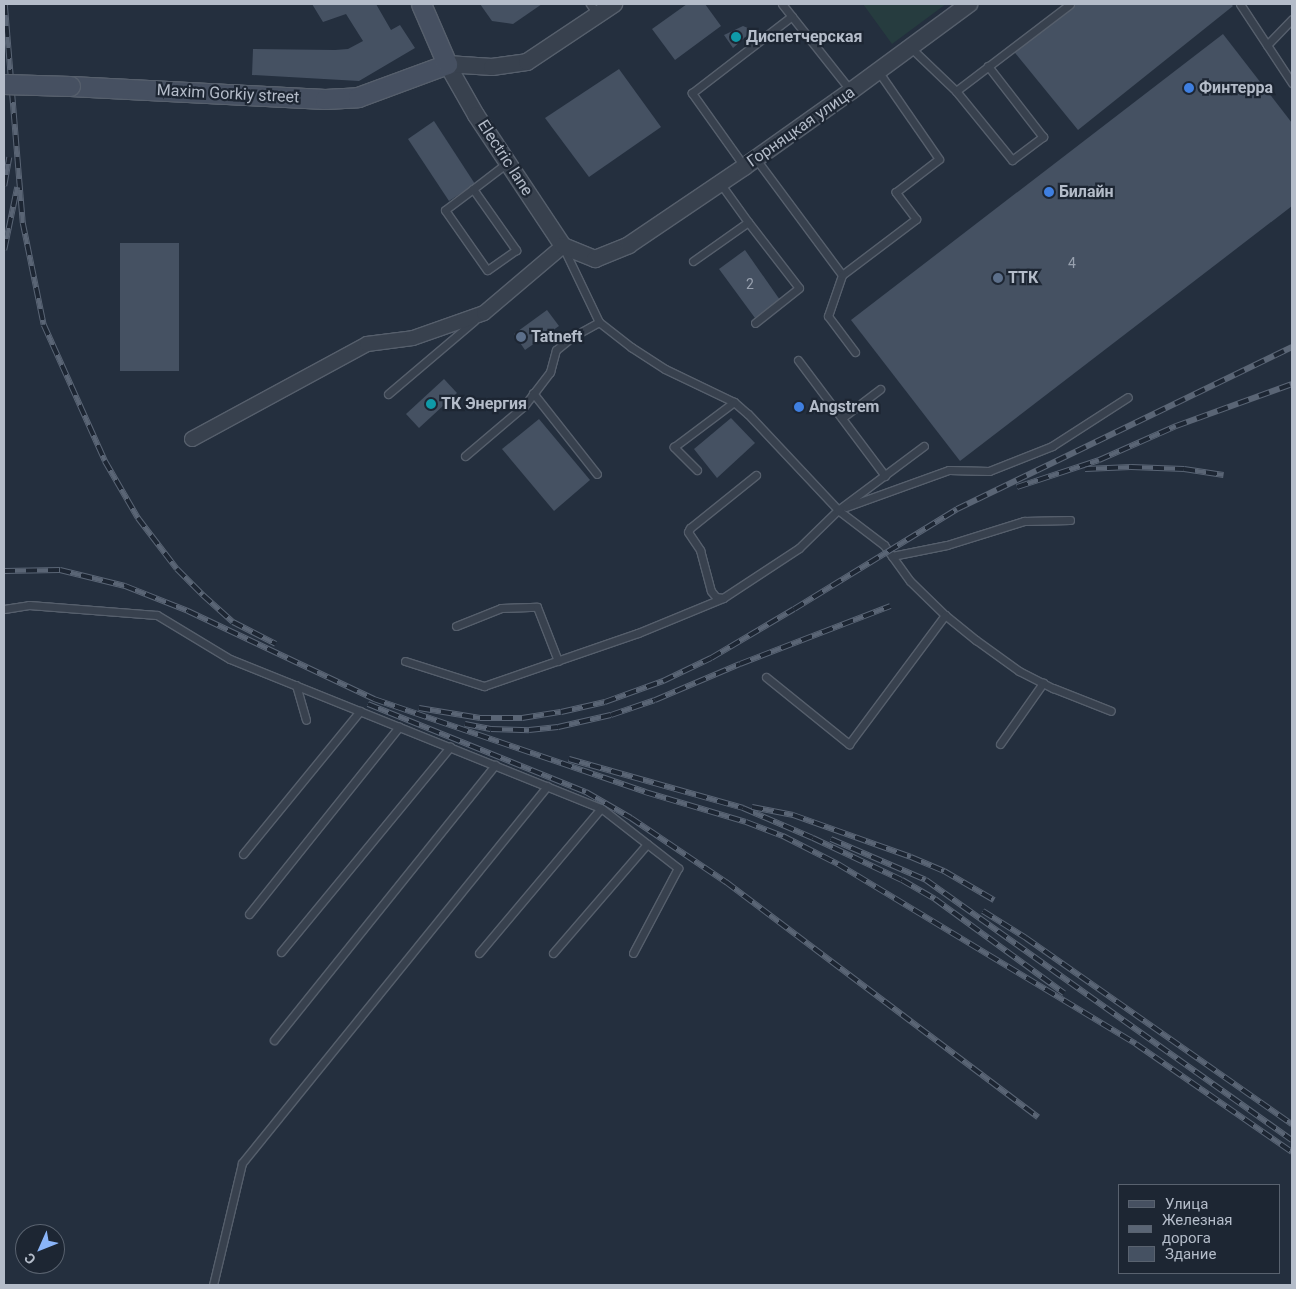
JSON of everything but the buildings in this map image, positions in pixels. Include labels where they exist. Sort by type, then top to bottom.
[{"type":"main road","name":"Electric lane","points":[[421,4],[447,64]]},
{"type":"main road","name":"Maxim Gorkiy street","points":[[4,84],[325,99],[358,97],[447,64]]},
{"type":"street","points":[[447,64],[492,67],[526,62],[594,9],[614,4]]},
{"type":"street","name":"Горняцкая улица","points":[[563,246],[595,259],[629,244],[750,163],[852,91],[969,4]]},
{"type":"street","name":"Electric lane","points":[[447,64],[563,246]]},
{"type":"street","points":[[192,439],[367,344],[413,338],[484,313],[563,246]]},
{"type":"lane","points":[[782,4],[852,91]]},
{"type":"lane","points":[[956,91],[1070,4]]},
{"type":"lane","points":[[1240,4],[1292,83]]},
{"type":"lane","points":[[792,16],[692,93],[842,275]]},
{"type":"lane","points":[[1267,45],[1292,19]]},
{"type":"lane","points":[[910,47],[956,91],[1012,160],[1044,137],[988,66]]},
{"type":"lane","points":[[855,352],[828,316],[842,275],[916,219],[896,192],[939,159],[878,70]]},
{"type":"lane","points":[[473,189],[516,250],[487,270],[445,210],[508,162]]},
{"type":"lane","points":[[720,183],[799,288],[754,323]]},
{"type":"lane","points":[[693,261],[748,222]]},
{"type":"lane","points":[[563,246],[599,322],[664,369],[734,402],[748,414],[838,510],[884,546],[910,581],[945,615],[1019,671],[1111,711]]},
{"type":"lane","points":[[388,394],[484,313]]},
{"type":"lane","points":[[465,456],[524,406],[550,372],[556,350],[572,337],[599,322]]},
{"type":"lane","points":[[798,360],[885,476]]},
{"type":"lane","points":[[842,418],[880,388]]},
{"type":"lane","points":[[533,393],[597,474]]},
{"type":"lane","points":[[838,510],[949,470],[989,472],[1052,446],[1128,397]]},
{"type":"lane","points":[[696,470],[674,447],[734,402]]},
{"type":"lane","points":[[405,661],[484,686],[638,634],[723,598],[799,548],[838,510],[924,446]]},
{"type":"lane","points":[[723,598],[716,597],[710,591],[700,550],[688,532],[690,528],[756,475]]},
{"type":"lane","points":[[892,556],[947,545],[1024,521],[1070,520]]},
{"type":"lane","points":[[4,609],[29,605],[157,615],[230,659],[601,808],[678,868],[633,953]]},
{"type":"lane","points":[[456,626],[501,608],[537,607],[558,661]]},
{"type":"lane","points":[[766,677],[849,744],[945,615]]},
{"type":"lane","points":[[1000,744],[1043,683]]},
{"type":"lane","points":[[296,686],[306,720]]},
{"type":"lane","points":[[243,854],[360,711]]},
{"type":"lane","points":[[249,914],[399,727]]},
{"type":"lane","points":[[281,952],[450,747]]},
{"type":"lane","points":[[274,1040],[495,765]]},
{"type":"lane","points":[[213,1285],[242,1164],[547,786]]},
{"type":"lane","points":[[479,953],[601,808]]},
{"type":"lane","points":[[553,953],[647,844]]},
{"type":"green space","points":[[863,4],[946,4],[892,44]]},
{"type":"railway","points":[[5,4],[23,223],[44,325],[105,461],[138,518],[177,569],[203,595],[233,622],[276,644]]},
{"type":"railway","points":[[4,186],[9,157]]},
{"type":"railway","points":[[4,250],[17,187]]},
{"type":"railway","points":[[419,708],[480,718],[522,718],[605,702],[663,681],[711,658],[957,509],[1292,347]]},
{"type":"railway","points":[[1017,487],[1099,460],[1176,426],[1292,384]]},
{"type":"railway","points":[[1085,469],[1131,467],[1184,469],[1224,475]]},
{"type":"railway","points":[[4,571],[60,570],[125,586],[188,611],[374,699],[645,792],[746,822],[783,836],[838,864],[1136,1044],[1292,1152]]},
{"type":"railway","points":[[465,724],[491,729],[529,730],[558,727],[611,715],[655,700],[740,664],[890,606]]},
{"type":"railway","points":[[368,704],[586,792],[631,818],[726,882],[1038,1117]]},
{"type":"railway","points":[[569,759],[743,808],[813,838],[902,880],[935,899],[1064,993]]},
{"type":"railway","points":[[752,807],[793,815],[911,857],[944,871],[994,900]]},
{"type":"railway","points":[[831,839],[926,880],[1292,1140]]},
{"type":"railway","points":[[983,911],[1026,938],[1292,1124]]},
{"type":"place","name":"Диспетчерская","points":[[736,37]]},
{"type":"place","name":"Финтерра","points":[[1189,88]]},
{"type":"place","name":"Билайн","points":[[1049,192]]},
{"type":"place","name":"ТТК","points":[[998,278]]},
{"type":"place","name":"Tatneft","points":[[521,337]]},
{"type":"place","name":"ТК Энергия","points":[[431,404]]},
{"type":"place","name":"Angstrem","points":[[799,407]]}]
